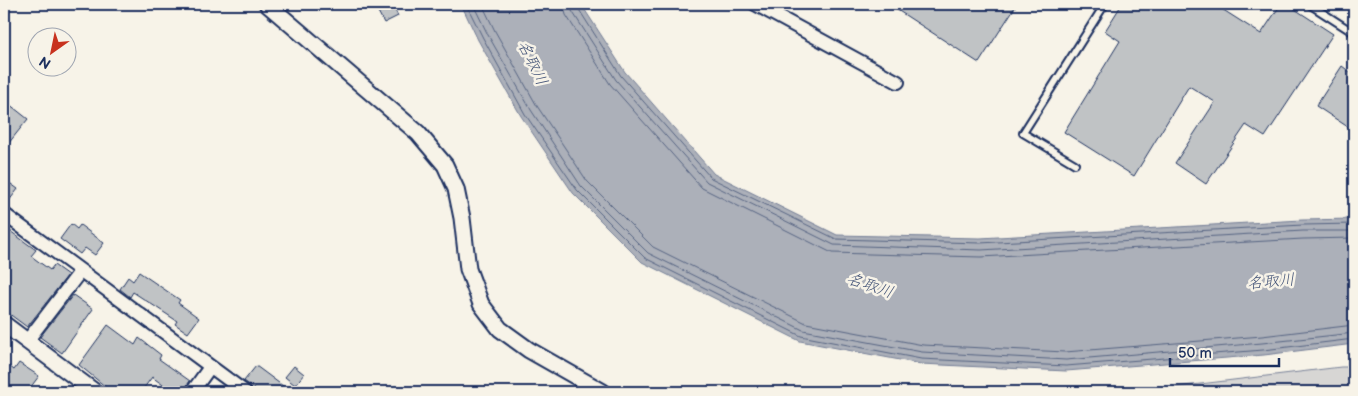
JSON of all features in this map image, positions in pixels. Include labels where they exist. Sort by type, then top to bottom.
[{"type":"street","points":[[267,4],[418,133],[444,165],[456,189],[461,211],[468,268],[481,304],[500,329],[529,350],[602,392]]},
{"type":"street","points":[[755,4],[898,82]]},
{"type":"street","points":[[4,214],[80,272],[245,392]]},
{"type":"street","points":[[27,341],[80,272]]},
{"type":"street","points":[[4,324],[95,392]]},
{"type":"street","points":[[192,392],[210,367]]},
{"type":"lane","points":[[1075,164],[1023,133],[1105,4]]},
{"type":"lane","points":[[1309,4],[1354,33]]},
{"type":"shaded area","points":[[1354,367],[1354,392],[1134,392]]},
{"type":"water","name":"名取川","points":[[461,4],[581,4],[625,72],[714,174],[837,235],[980,238],[1302,220],[1354,219],[1354,344],[1264,355],[1066,371],[921,364],[800,341],[642,262],[573,193],[521,116],[478,40]]},
{"type":"building","points":[[374,4],[392,4],[398,16],[384,23]]},
{"type":"building","points":[[888,4],[1017,4],[979,63]]},
{"type":"building","points":[[1122,4],[1214,4],[1261,34],[1281,4],[1287,4],[1333,34],[1265,137],[1246,125],[1206,184],[1175,163],[1215,102],[1189,86],[1134,176],[1064,132],[1120,41],[1105,31]]},
{"type":"building","points":[[1342,66],[1354,75],[1354,131],[1316,106]]},
{"type":"building","points":[[4,100],[28,119],[4,149]]},
{"type":"building","points":[[4,179],[18,189],[5,206],[4,206]]},
{"type":"building","points":[[71,224],[77,229],[80,225],[104,243],[95,255],[85,248],[80,254],[60,239]]},
{"type":"building","points":[[10,231],[36,250],[31,256],[50,270],[54,265],[68,275],[27,327],[4,310],[4,241]]},
{"type":"building","points":[[139,272],[180,300],[178,303],[199,318],[188,333],[175,324],[177,321],[133,292],[130,297],[120,289],[128,277],[133,281]]},
{"type":"building","points":[[73,295],[93,309],[62,353],[40,337]]},
{"type":"building","points":[[108,325],[135,345],[139,338],[161,355],[159,359],[190,381],[184,392],[173,392],[152,377],[141,392],[112,392],[79,365]]},
{"type":"building","points":[[4,362],[14,370],[19,363],[39,376],[27,392],[4,392]]},
{"type":"building","points":[[256,366],[291,392],[259,392],[244,381]]},
{"type":"building","points":[[294,366],[304,374],[295,385],[285,377]]}]
